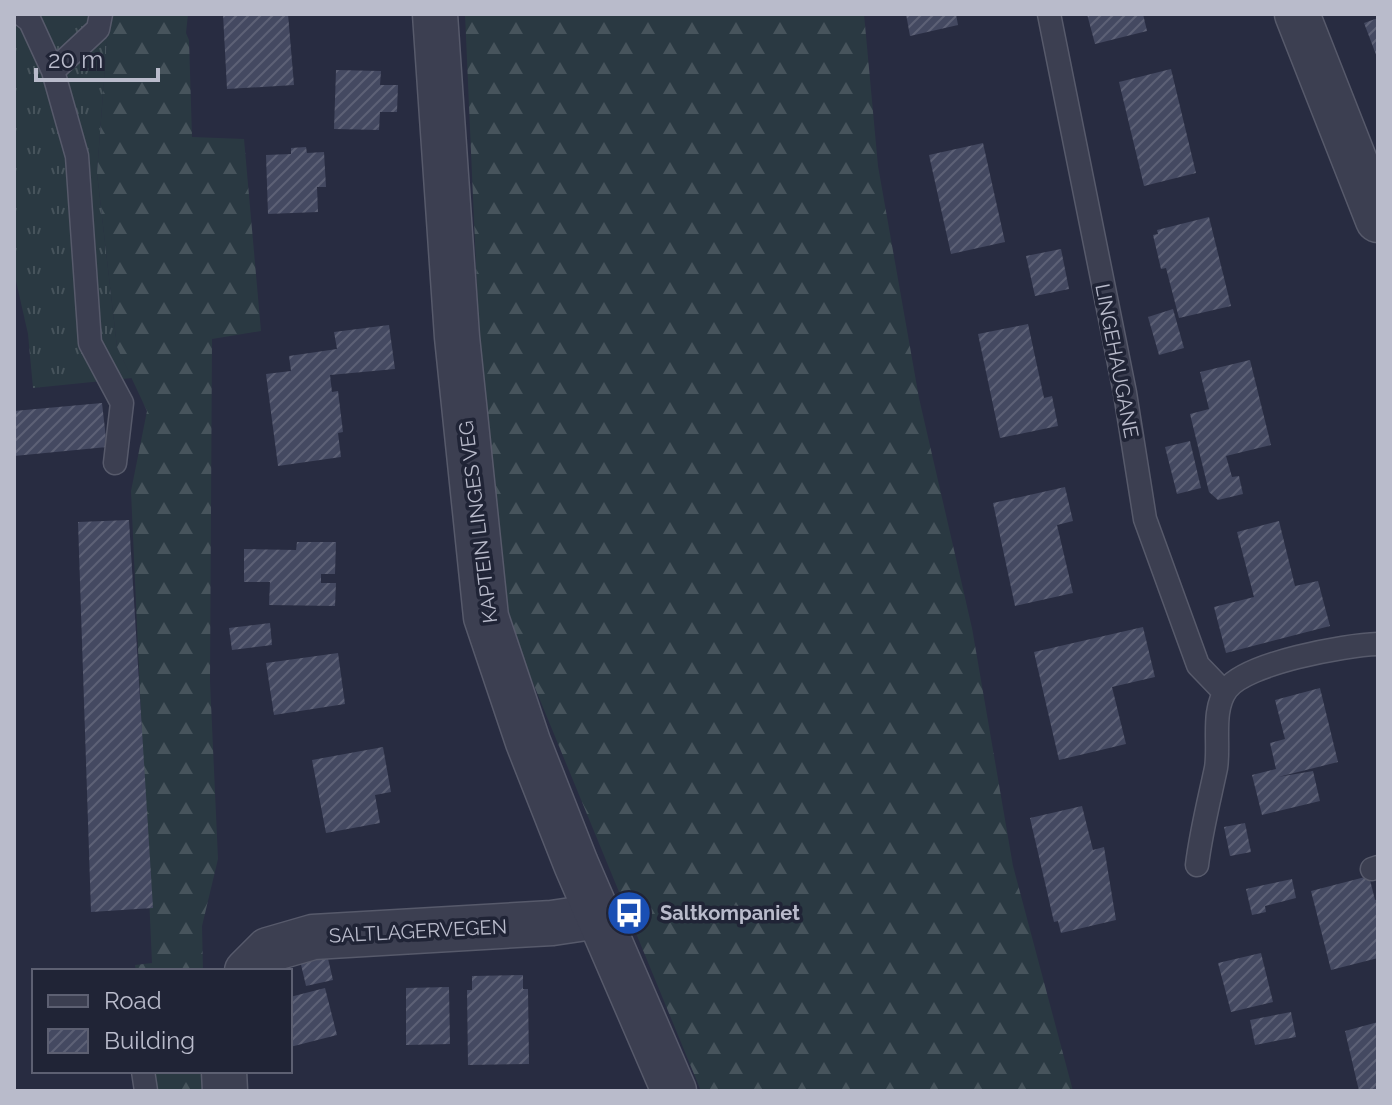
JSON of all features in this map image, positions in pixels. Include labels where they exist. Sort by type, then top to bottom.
[{"type":"street","name":"KAPTEIN LINGES VEG","points":[[435,14],[457,337],[486,617],[528,742],[674,1091]]},
{"type":"street","points":[[1297,14],[1378,220]]},
{"type":"street","name":"SALTLAGERVEGEN","points":[[249,969],[268,950],[313,937],[552,923],[599,916]]},
{"type":"lane","points":[[21,14],[30,21],[53,71],[77,156],[90,343],[122,403],[115,463]]},
{"type":"lane","points":[[53,71],[98,29],[101,14]]},
{"type":"lane","name":"LINGEHAUGANE","points":[[1049,14],[1125,393],[1145,519],[1198,665],[1224,692]]},
{"type":"lane","points":[[1197,865],[1203,817],[1216,765],[1220,704],[1224,692],[1254,670],[1378,644]]},
{"type":"green space","points":[[14,14],[109,14],[97,173],[117,347],[132,378],[33,388],[28,334],[14,272]]},
{"type":"green space","points":[[109,14],[188,14],[186,33],[189,40],[192,137],[244,139],[261,331],[212,339],[210,681],[218,859],[202,926],[203,969],[136,969],[135,965],[152,963],[131,491],[147,411],[117,347],[97,173]]},
{"type":"green space","points":[[465,14],[864,14],[878,166],[919,398],[972,628],[1013,866],[1073,1091],[701,1091],[505,615],[479,335]]},
{"type":"green space","points":[[148,1073],[203,1073],[204,1091],[150,1091]]},
{"type":"building","points":[[223,14],[288,14],[294,85],[227,89]]},
{"type":"building","points":[[906,14],[956,14],[958,25],[910,36]]},
{"type":"building","points":[[1087,14],[1143,14],[1147,31],[1095,44]]},
{"type":"building","points":[[1378,18],[1378,60],[1364,23]]},
{"type":"building","points":[[1171,69],[1196,173],[1144,186],[1119,82]]},
{"type":"building","points":[[336,70],[381,71],[380,85],[398,85],[397,112],[380,112],[379,130],[334,129]]},
{"type":"building","points":[[983,143],[1005,242],[951,254],[929,155]]},
{"type":"building","points":[[306,147],[307,153],[324,152],[326,187],[317,187],[318,212],[268,214],[266,155],[291,154],[291,148]]},
{"type":"building","points":[[1209,217],[1231,306],[1179,318],[1166,268],[1161,269],[1153,235],[1158,234],[1157,230]]},
{"type":"building","points":[[1061,249],[1069,289],[1035,296],[1026,256]]},
{"type":"building","points":[[1173,309],[1184,348],[1159,355],[1148,317]]},
{"type":"building","points":[[1028,324],[1044,398],[1052,396],[1058,426],[1000,438],[978,334]]},
{"type":"building","points":[[389,325],[395,369],[330,375],[332,392],[338,391],[343,432],[338,433],[341,457],[278,466],[266,374],[291,371],[289,356],[337,349],[334,332]]},
{"type":"building","points":[[1250,360],[1271,445],[1226,456],[1232,477],[1239,476],[1243,494],[1218,500],[1209,492],[1190,414],[1209,409],[1200,372]]},
{"type":"building","points":[[102,403],[107,447],[14,456],[14,411]]},
{"type":"building","points":[[1190,441],[1201,488],[1177,494],[1165,447]]},
{"type":"building","points":[[1065,487],[1073,521],[1057,525],[1073,593],[1015,606],[993,503]]},
{"type":"building","points":[[129,520],[153,908],[91,912],[78,522]]},
{"type":"building","points":[[1279,521],[1295,586],[1318,581],[1330,626],[1226,653],[1214,607],[1254,597],[1237,532]]},
{"type":"building","points":[[297,542],[336,542],[335,574],[321,574],[321,583],[336,583],[335,606],[269,605],[270,582],[244,582],[244,549],[296,550]]},
{"type":"building","points":[[270,623],[272,645],[232,650],[229,628]]},
{"type":"building","points":[[1143,627],[1155,677],[1112,687],[1126,744],[1059,760],[1034,652]]},
{"type":"building","points":[[338,653],[345,704],[274,715],[266,663]]},
{"type":"building","points":[[1320,688],[1338,762],[1278,777],[1313,771],[1320,801],[1262,815],[1252,775],[1276,769],[1270,743],[1285,739],[1275,700]]},
{"type":"building","points":[[383,747],[391,792],[375,795],[380,823],[326,833],[312,760]]},
{"type":"building","points":[[1082,806],[1093,850],[1104,847],[1116,920],[1061,933],[1058,921],[1054,922],[1030,818]]},
{"type":"building","points":[[1245,823],[1251,852],[1230,856],[1224,827]]},
{"type":"building","points":[[1369,876],[1375,900],[1378,899],[1378,958],[1331,970],[1311,891]]},
{"type":"building","points":[[1292,879],[1296,898],[1265,906],[1266,912],[1252,915],[1246,889]]},
{"type":"building","points":[[326,950],[333,980],[306,986],[299,956]]},
{"type":"building","points":[[1261,953],[1273,1002],[1231,1012],[1218,963]]},
{"type":"building","points":[[523,975],[523,989],[528,989],[529,1064],[468,1065],[467,990],[472,990],[472,976]]},
{"type":"building","points":[[449,987],[450,1044],[406,1045],[406,988]]},
{"type":"building","points":[[325,988],[337,1035],[292,1046],[292,996]]},
{"type":"building","points":[[1291,1012],[1296,1037],[1255,1045],[1250,1020]]},
{"type":"building","points":[[1378,1022],[1378,1090],[1359,1091],[1345,1031]]},
{"type":"place","name":"Saltkompaniet","points":[[629,913]]}]
